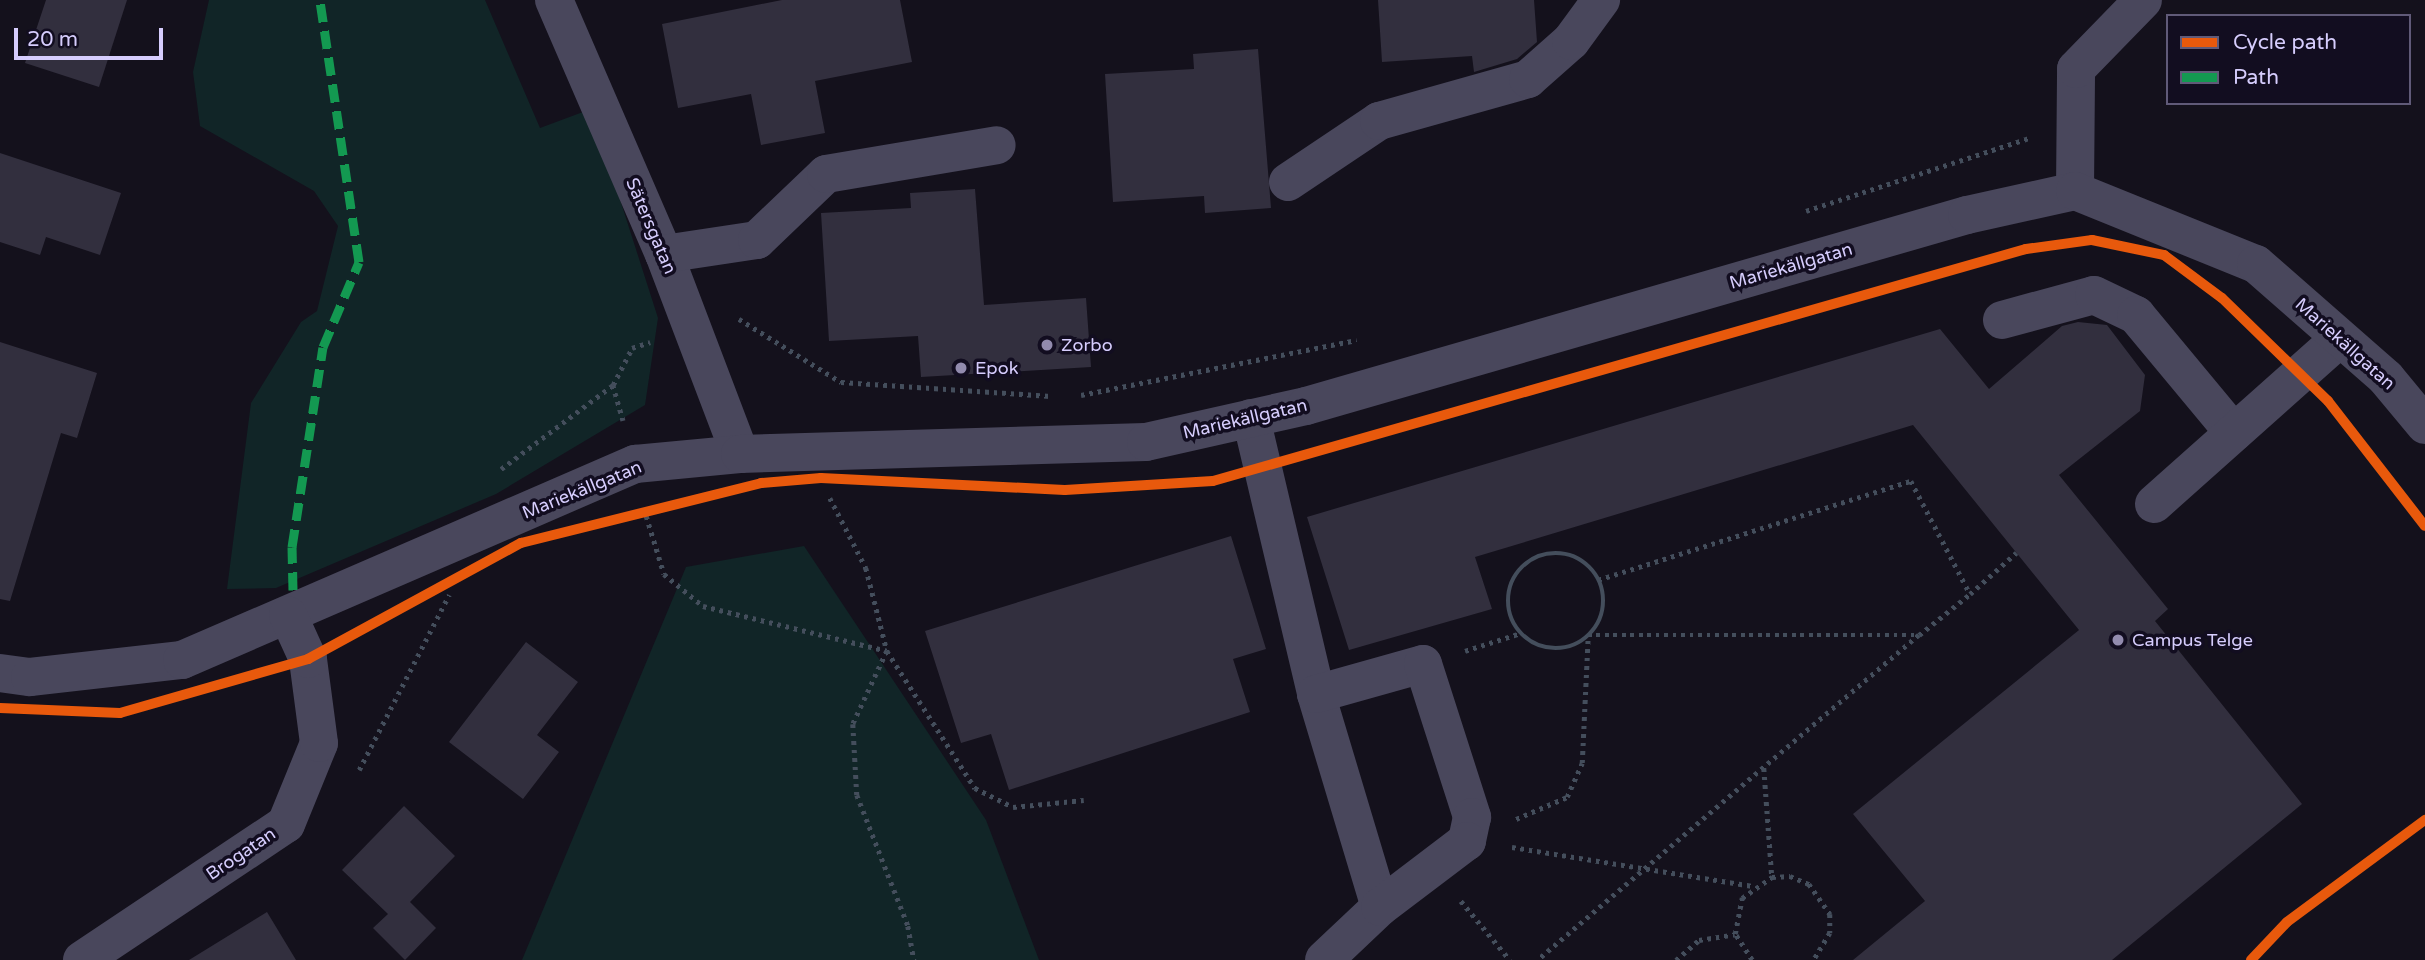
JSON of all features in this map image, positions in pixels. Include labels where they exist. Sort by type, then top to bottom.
[{"type":"street","name":"Sätersgatan","points":[[554,0],[664,254],[740,454]]},
{"type":"street","points":[[1289,182],[1379,121],[1528,79],[1571,41],[1601,0]]},
{"type":"street","points":[[2075,191],[2078,122],[2076,69],[2143,0]]},
{"type":"street","points":[[664,254],[757,240],[826,174],[997,145]]},
{"type":"street","name":"Mariekällgatan","points":[[0,673],[30,677],[183,660],[635,464],[740,454],[1146,442],[1251,418],[1967,215],[2075,191],[2256,264],[2386,378],[2425,425]]},
{"type":"street","points":[[2002,320],[2094,295],[2136,315],[2234,433]]},
{"type":"street","points":[[2154,504],[2340,338]]},
{"type":"street","points":[[1251,418],[1316,694],[1380,907]]},
{"type":"street","name":"Brogatan","points":[[82,960],[286,824],[319,743],[308,659],[288,615]]},
{"type":"street","points":[[1316,694],[1423,664],[1472,817],[1467,841],[1435,869],[1380,907],[1324,960]]},
{"type":"path","points":[[1799,213],[2078,122]]},
{"type":"path","points":[[492,474],[613,385],[632,348],[693,327],[738,318],[841,382],[1056,397]]},
{"type":"path","points":[[1069,397],[1364,338]]},
{"type":"path","points":[[613,385],[664,574],[703,606],[887,652]]},
{"type":"path","points":[[1598,580],[1911,481],[1970,594]]},
{"type":"path","points":[[826,489],[866,568],[887,652],[975,788],[1013,807],[1084,800]]},
{"type":"path","points":[[632,513],[657,506]]},
{"type":"path","points":[[1467,841],[1567,797],[1582,762],[1588,635],[1603,609],[1598,580],[1582,560],[1562,553],[1526,562],[1508,593],[1508,611],[1521,634],[1546,648],[1565,648],[1588,635],[1919,635]]},
{"type":"path","points":[[1538,960],[2016,553]]},
{"type":"path","points":[[435,592],[458,579]]},
{"type":"path","points":[[300,792],[363,768],[452,591]]},
{"type":"path","points":[[1423,664],[1521,634]]},
{"type":"path","points":[[887,652],[853,724],[857,795],[908,926],[914,960]]},
{"type":"path","points":[[1764,767],[1772,877]]},
{"type":"path","points":[[1467,841],[1646,867],[1753,886]]},
{"type":"path","points":[[1435,869],[1510,960]]},
{"type":"path","points":[[1752,960],[1735,934],[1738,907],[1753,886],[1772,877],[1809,884],[1823,896],[1830,933],[1814,960]]},
{"type":"path","points":[[1676,960],[1699,940],[1735,934]]},
{"type":"green space","points":[[209,0],[485,0],[540,128],[591,109],[658,318],[645,405],[496,494],[276,588],[227,589],[251,403],[301,322],[317,311],[338,226],[314,191],[200,126],[193,72]]},
{"type":"green space","points":[[804,546],[986,820],[1039,960],[522,960],[686,567]]},
{"type":"building","points":[[46,0],[127,0],[99,87],[25,63]]},
{"type":"building","points":[[782,0],[900,0],[912,62],[815,81],[825,133],[761,145],[751,94],[678,108],[662,24]]},
{"type":"building","points":[[1378,0],[1534,0],[1537,42],[1517,59],[1474,72],[1472,56],[1382,62]]},
{"type":"building","points":[[1258,49],[1271,208],[1205,213],[1204,196],[1113,202],[1105,74],[1194,69],[1193,54]]},
{"type":"building","points":[[0,153],[121,193],[100,255],[46,237],[40,255],[0,242]]},
{"type":"building","points":[[975,189],[984,305],[1086,298],[1091,367],[921,377],[918,336],[829,341],[821,213],[911,208],[910,193]]},
{"type":"building","name":"Campus Telge","points":[[2078,322],[2107,325],[2145,375],[2140,411],[2059,475],[2168,609],[2155,621],[2302,804],[2112,960],[1853,960],[1925,901],[1853,814],[2079,630],[1913,425],[1475,557],[1492,609],[1349,650],[1307,517],[1940,329],[1989,389],[2062,326]]},
{"type":"building","points":[[0,342],[97,373],[77,438],[61,433],[10,601],[0,599]]},
{"type":"building","points":[[1231,536],[1266,649],[1233,659],[1250,712],[1009,790],[991,734],[961,743],[925,631]]},
{"type":"building","points":[[526,642],[578,682],[537,735],[559,752],[523,799],[449,742]]},
{"type":"building","points":[[404,806],[455,856],[410,902],[436,928],[405,960],[373,928],[388,914],[342,870]]},
{"type":"building","points":[[267,912],[296,960],[189,960]]},
{"type":"marked path","points":[[293,590],[292,547],[323,347],[359,262],[320,0]]},
{"type":"cycle path","points":[[0,708],[120,713],[308,659],[521,543],[761,483],[821,478],[1065,490],[1213,481],[2026,249],[2092,240],[2164,255],[2222,298],[2328,401],[2425,526]]},
{"type":"cycle path","points":[[2251,960],[2287,922],[2425,820]]},
{"type":"place","name":"Zorbo","points":[[1047,345]]},
{"type":"place","name":"Epok","points":[[961,368]]},
{"type":"place","name":"Campus Telge","points":[[2118,640]]}]
